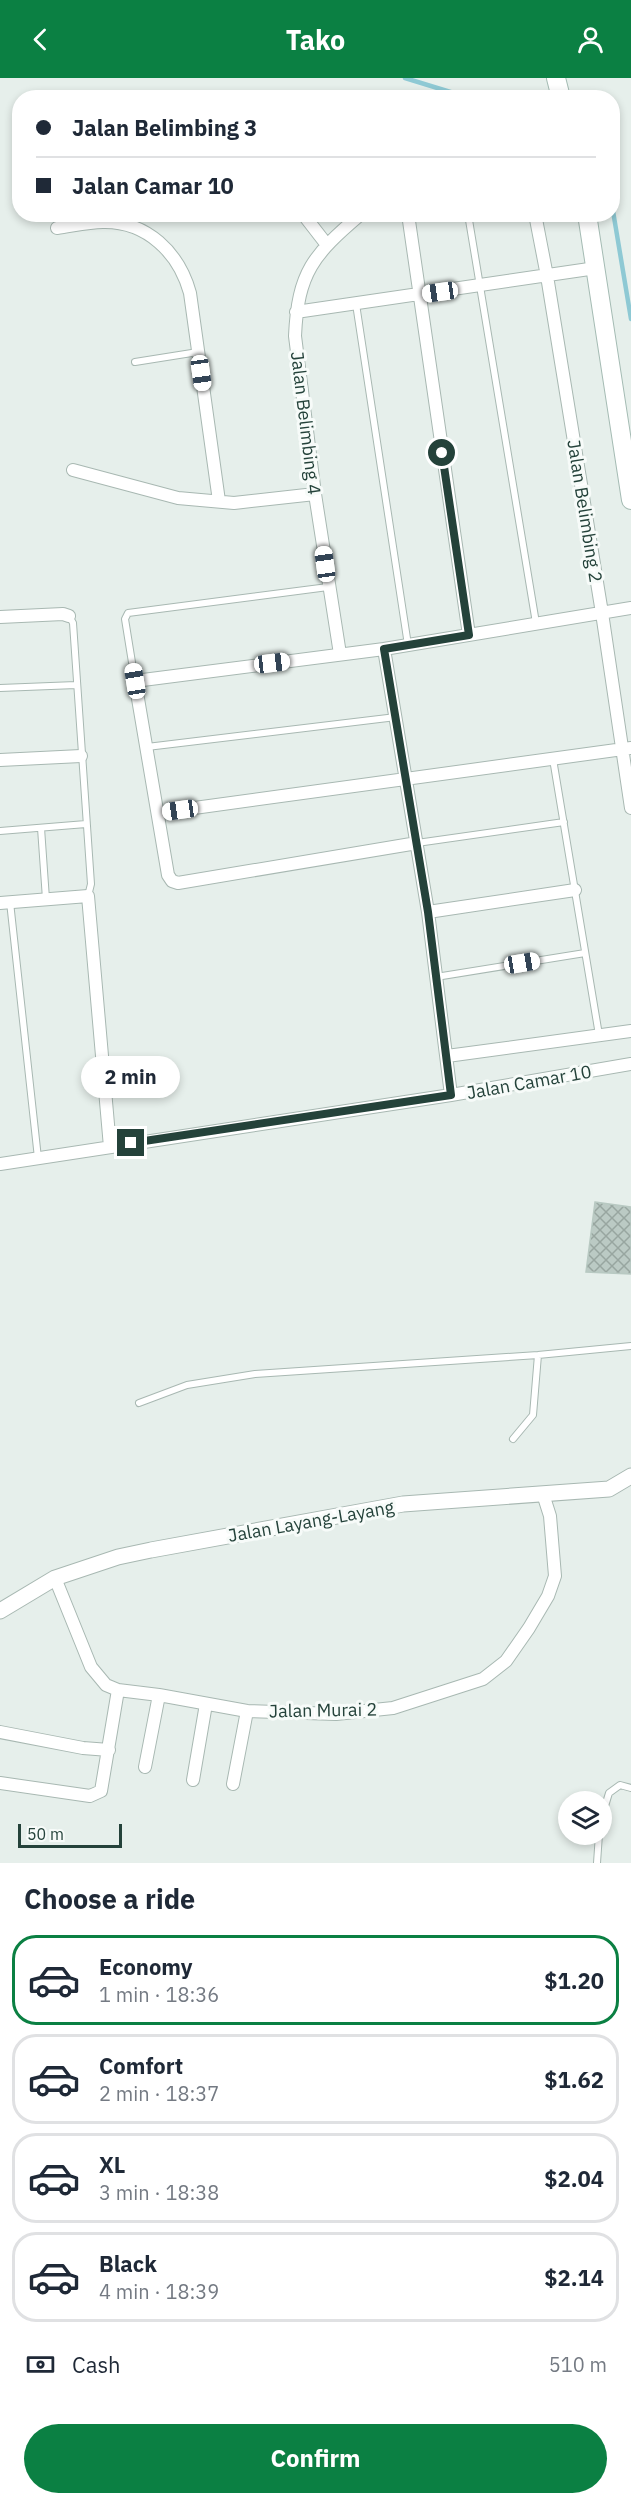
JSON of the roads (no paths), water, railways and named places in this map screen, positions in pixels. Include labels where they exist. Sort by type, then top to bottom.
[{"type":"main road","points":[[588,222],[631,500]]},
{"type":"street","points":[[57,228],[104,222],[130,225],[153,237],[167,248],[179,263],[186,277],[219,501]]},
{"type":"street","points":[[309,222],[327,244]]},
{"type":"street","name":"Jalan Belimbing 4","points":[[340,654],[328,587],[295,336],[296,312],[309,268],[327,244],[352,222]]},
{"type":"street","points":[[409,222],[469,635]]},
{"type":"street","name":"Jalan Belimbing 2","points":[[537,222],[626,749],[631,808]]},
{"type":"street","points":[[296,312],[596,268]]},
{"type":"street","points":[[73,470],[178,498],[234,503],[315,494]]},
{"type":"street","points":[[417,843],[178,883],[172,881],[168,875],[135,681],[384,649],[631,608]]},
{"type":"street","points":[[0,617],[63,614],[69,616]]},
{"type":"street","points":[[384,649],[428,912],[451,1095]]},
{"type":"street","points":[[158,813],[626,749]]},
{"type":"street","points":[[0,760],[81,756]]},
{"type":"street","points":[[428,912],[575,890]]},
{"type":"street","points":[[5,903],[88,896],[110,1147]]},
{"type":"street","points":[[447,1056],[631,1031]]},
{"type":"street","name":"Jalan Camar 10","points":[[0,1164],[451,1095],[631,1064]]},
{"type":"street","name":"Jalan Layang-Layang","points":[[0,1611],[55,1578],[118,1557],[403,1504],[609,1489],[631,1476]]},
{"type":"street","name":"Jalan Murai 2","points":[[55,1578],[91,1667],[106,1685],[118,1690],[247,1711],[336,1714],[393,1708],[483,1679],[506,1661],[529,1629],[548,1596],[555,1576],[550,1516],[543,1494]]},
{"type":"street","points":[[0,1783],[93,1796],[101,1791],[118,1690]]},
{"type":"street","points":[[145,1767],[159,1695]]},
{"type":"street","points":[[193,1780],[206,1704]]},
{"type":"street","points":[[233,1784],[247,1711]]},
{"type":"street","points":[[0,1732],[83,1748],[109,1750]]},
{"type":"lane","points":[[469,222],[536,624]]},
{"type":"lane","points":[[356,304],[408,645]]},
{"type":"lane","points":[[135,362],[198,351]]},
{"type":"lane","points":[[135,681],[125,619],[128,614],[328,587]]},
{"type":"lane","points":[[69,616],[73,623],[91,884],[88,896]]},
{"type":"lane","points":[[0,688],[76,685]]},
{"type":"lane","points":[[147,747],[396,717]]},
{"type":"lane","points":[[553,759],[599,1035]]},
{"type":"lane","points":[[417,843],[564,822]]},
{"type":"lane","points":[[0,831],[86,824]]},
{"type":"lane","points":[[40,828],[46,899]]},
{"type":"lane","points":[[5,903],[38,1159]]},
{"type":"lane","points":[[436,977],[585,953]]},
{"type":"lane","points":[[139,1403],[187,1385],[255,1374],[538,1355],[631,1346]]},
{"type":"lane","points":[[513,1439],[532,1415],[538,1355]]},
{"type":"lane","points":[[612,1791],[620,1785],[631,1788]]},
{"type":"lane","points":[[597,1863],[598,1845]]},
{"type":"waterway","points":[[405,78],[444,90]]},
{"type":"waterway","points":[[615,222],[631,319]]}]
